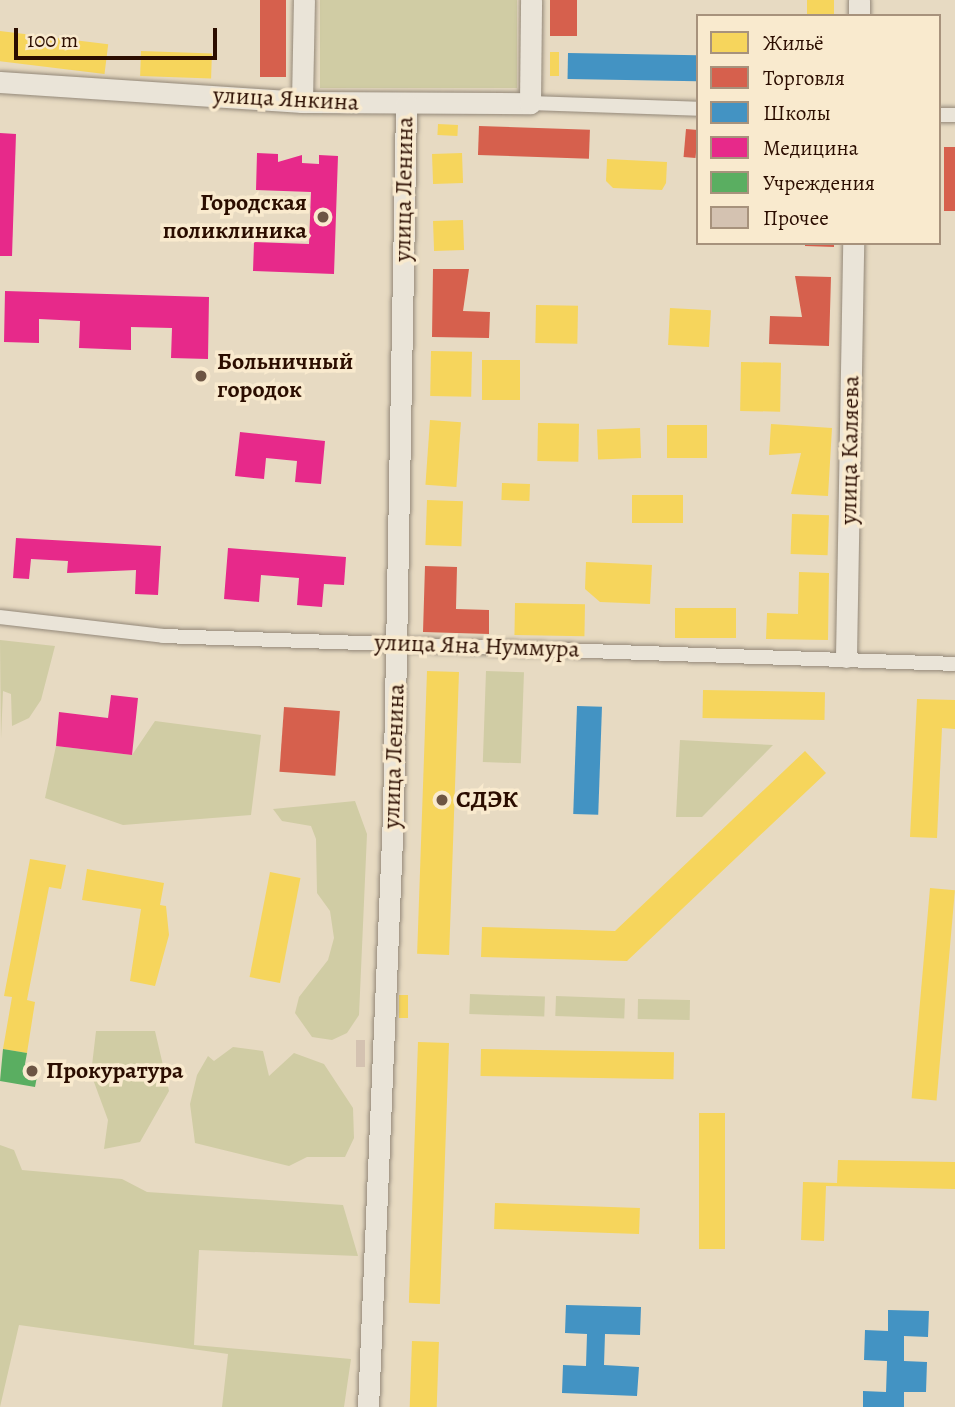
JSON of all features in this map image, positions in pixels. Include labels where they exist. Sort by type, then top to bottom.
[{"type":"main road","points":[[302,102],[304,0]]},
{"type":"main road","points":[[530,0],[530,103]]},
{"type":"main road","name":"улица Янкина","points":[[0,82],[302,102],[530,103]]},
{"type":"main road","name":"улица Ленина","points":[[368,1407],[382,1158],[397,644],[406,104]]},
{"type":"main road","name":"улица Каляева","points":[[846,657],[853,245]]},
{"type":"street","name":"улица Янкина","points":[[530,103],[696,109]]},
{"type":"street","name":"улица Яна Нуммура","points":[[0,617],[163,636],[846,657],[955,664]]},
{"type":"shaded area","points":[[320,0],[517,0],[517,88],[320,88]]},
{"type":"shaded area","points":[[0,640],[55,646],[41,700],[29,718],[12,726],[11,694],[3,691],[1,739]]},
{"type":"shaded area","points":[[486,671],[524,672],[521,763],[483,762]]},
{"type":"shaded area","points":[[155,721],[261,735],[251,815],[123,825],[45,798],[56,746],[132,755]]},
{"type":"shaded area","points":[[680,740],[773,745],[702,817],[676,817]]},
{"type":"shaded area","points":[[355,801],[367,834],[359,1015],[347,1033],[332,1040],[312,1037],[295,1013],[299,997],[328,960],[334,938],[330,911],[317,893],[316,839],[311,826],[282,821],[273,809]]},
{"type":"shaded area","points":[[470,994],[545,997],[544,1017],[469,1014]]},
{"type":"shaded area","points":[[556,996],[625,998],[624,1018],[555,1016]]},
{"type":"shaded area","points":[[638,999],[690,1000],[690,1020],[638,1019]]},
{"type":"shaded area","points":[[96,1031],[155,1031],[169,1091],[140,1142],[104,1149],[108,1120],[91,1074]]},
{"type":"shaded area","points":[[233,1047],[263,1051],[269,1076],[294,1053],[324,1064],[353,1108],[354,1138],[345,1157],[307,1157],[289,1166],[195,1143],[190,1104],[197,1075],[208,1056],[214,1061]]},
{"type":"shaded area","points":[[0,1145],[14,1150],[22,1170],[122,1179],[147,1192],[343,1205],[358,1256],[199,1250],[194,1345],[351,1359],[344,1407],[222,1407],[228,1354],[19,1325],[0,1407]]},
{"type":"building: Жильё","points":[[807,0],[834,0],[834,14],[807,14]]},
{"type":"building: Жильё","points":[[0,31],[108,44],[105,74],[0,61]]},
{"type":"building: Жильё","points":[[141,51],[212,53],[211,78],[140,76]]},
{"type":"building: Жильё","points":[[550,52],[559,52],[559,76],[550,76]]},
{"type":"building: Жильё","points":[[438,124],[458,125],[457,136],[437,135]]},
{"type":"building: Жильё","points":[[462,153],[463,183],[433,184],[432,154]]},
{"type":"building: Жильё","points":[[607,159],[667,162],[666,183],[662,190],[613,188],[606,181]]},
{"type":"building: Жильё","points":[[463,220],[464,250],[434,251],[433,221]]},
{"type":"building: Жильё","points":[[536,305],[578,306],[577,344],[535,343]]},
{"type":"building: Жильё","points":[[670,308],[711,310],[709,347],[668,345]]},
{"type":"building: Жильё","points":[[431,351],[472,352],[471,397],[430,396]]},
{"type":"building: Жильё","points":[[482,360],[520,360],[520,400],[482,400]]},
{"type":"building: Жильё","points":[[741,362],[781,363],[780,412],[740,411]]},
{"type":"building: Жильё","points":[[430,420],[461,422],[456,487],[425,485]]},
{"type":"building: Жильё","points":[[538,423],[579,424],[578,462],[537,461]]},
{"type":"building: Жильё","points":[[771,424],[832,428],[828,496],[791,494],[801,453],[769,455]]},
{"type":"building: Жильё","points":[[667,425],[707,425],[707,458],[667,458]]},
{"type":"building: Жильё","points":[[640,428],[641,458],[598,459],[597,430]]},
{"type":"building: Жильё","points":[[502,483],[530,484],[529,501],[501,500]]},
{"type":"building: Жильё","points":[[632,495],[683,495],[683,523],[632,523]]},
{"type":"building: Жильё","points":[[427,500],[463,501],[461,546],[425,545]]},
{"type":"building: Жильё","points":[[792,514],[829,515],[828,555],[791,554]]},
{"type":"building: Жильё","points":[[586,562],[652,565],[650,604],[600,602],[585,589]]},
{"type":"building: Жильё","points":[[799,572],[829,573],[828,640],[766,639],[767,613],[798,614]]},
{"type":"building: Жильё","points":[[515,603],[585,604],[584,636],[514,635]]},
{"type":"building: Жильё","points":[[675,608],[736,608],[736,638],[675,638]]},
{"type":"building: Жильё","points":[[427,671],[459,672],[449,955],[417,954]]},
{"type":"building: Жильё","points":[[703,690],[825,692],[824,720],[703,718]]},
{"type":"building: Жильё","points":[[917,699],[955,700],[955,729],[942,728],[937,838],[910,837]]},
{"type":"building: Жильё","points":[[805,751],[826,773],[627,961],[481,957],[482,927],[615,931]]},
{"type":"building: Жильё","points":[[30,859],[66,865],[61,889],[49,887],[27,1000],[35,1002],[27,1053],[3,1049],[12,997],[4,996]]},
{"type":"building: Жильё","points":[[87,869],[164,883],[160,905],[166,906],[169,935],[155,986],[130,981],[141,909],[82,900]]},
{"type":"building: Жильё","points":[[270,872],[300,878],[280,983],[250,977]]},
{"type":"building: Жильё","points":[[930,888],[955,890],[937,1100],[912,1098]]},
{"type":"building: Жильё","points":[[399,995],[408,995],[408,1018],[399,1018]]},
{"type":"building: Жильё","points":[[418,1042],[449,1043],[440,1304],[409,1303]]},
{"type":"building: Жильё","points":[[481,1049],[674,1052],[673,1079],[481,1076]]},
{"type":"building: Жильё","points":[[699,1113],[725,1113],[725,1249],[699,1249]]},
{"type":"building: Жильё","points":[[838,1160],[955,1162],[955,1189],[826,1186],[824,1241],[801,1240],[803,1182],[837,1183]]},
{"type":"building: Жильё","points":[[495,1203],[640,1208],[639,1234],[494,1229]]},
{"type":"building: Жильё","points":[[412,1341],[439,1342],[437,1407],[410,1407]]},
{"type":"building: Торговля","points":[[260,0],[286,0],[286,77],[260,77]]},
{"type":"building: Торговля","points":[[550,0],[577,0],[577,36],[550,36]]},
{"type":"building: Торговля","points":[[479,126],[590,130],[589,159],[478,155]]},
{"type":"building: Торговля","points":[[686,129],[696,130],[696,158],[684,157]]},
{"type":"building: Торговля","points":[[944,147],[955,147],[955,211],[944,211]]},
{"type":"building: Торговля","points":[[834,245],[834,247],[805,246]]},
{"type":"building: Торговля","points":[[433,269],[469,269],[463,311],[490,312],[489,338],[432,337]]},
{"type":"building: Торговля","points":[[795,276],[831,277],[829,346],[769,344],[770,316],[802,317]]},
{"type":"building: Торговля","points":[[425,566],[457,567],[456,609],[489,610],[489,634],[423,632]]},
{"type":"building: Торговля","points":[[284,707],[340,711],[335,776],[279,772]]},
{"type":"building: Школы","points":[[568,53],[696,55],[696,81],[568,79]]},
{"type":"building: Школы","points":[[577,706],[602,707],[598,815],[573,814]]},
{"type":"building: Школы","points":[[566,1305],[641,1307],[640,1335],[605,1334],[604,1365],[639,1367],[637,1396],[562,1393],[563,1365],[586,1366],[587,1334],[565,1333]]},
{"type":"building: Школы","points":[[888,1310],[929,1311],[928,1337],[904,1336],[904,1361],[927,1362],[926,1392],[904,1392],[904,1407],[863,1407],[863,1391],[886,1392],[887,1361],[864,1360],[865,1330],[888,1331]]},
{"type":"building: Медицина","points":[[0,133],[16,134],[12,256],[0,256]]},
{"type":"building: Медицина","name":"Городская поликлиника","points":[[257,153],[278,154],[278,162],[302,155],[302,163],[319,164],[319,155],[338,156],[334,274],[253,271],[254,242],[309,244],[311,192],[256,190]]},
{"type":"building: Медицина","points":[[5,291],[209,297],[208,359],[171,358],[172,328],[131,327],[131,350],[79,348],[80,321],[39,319],[39,343],[4,342]]},
{"type":"building: Медицина","points":[[240,432],[325,441],[321,484],[295,482],[297,461],[266,458],[264,479],[235,476]]},
{"type":"building: Медицина","points":[[16,538],[161,546],[158,595],[135,594],[136,570],[67,573],[68,561],[31,559],[29,579],[13,578]]},
{"type":"building: Медицина","points":[[228,548],[346,557],[344,585],[324,584],[322,607],[297,605],[299,578],[261,575],[259,602],[224,599]]},
{"type":"building: Медицина","points":[[111,695],[138,698],[132,755],[56,746],[59,712],[108,718]]},
{"type":"building: Учреждения","points":[[3,1049],[27,1053],[25,1064],[39,1066],[35,1087],[0,1081]]},
{"type":"building: Прочее","points":[[356,1040],[365,1040],[365,1067],[356,1067]]},
{"type":"place","name":"Городская поликлиника","points":[[323,217]]},
{"type":"place","name":"Больничный городок","points":[[201,376]]},
{"type":"place","name":"СДЭК","points":[[442,800]]},
{"type":"place","name":"Прокуратура","points":[[32,1071]]}]
